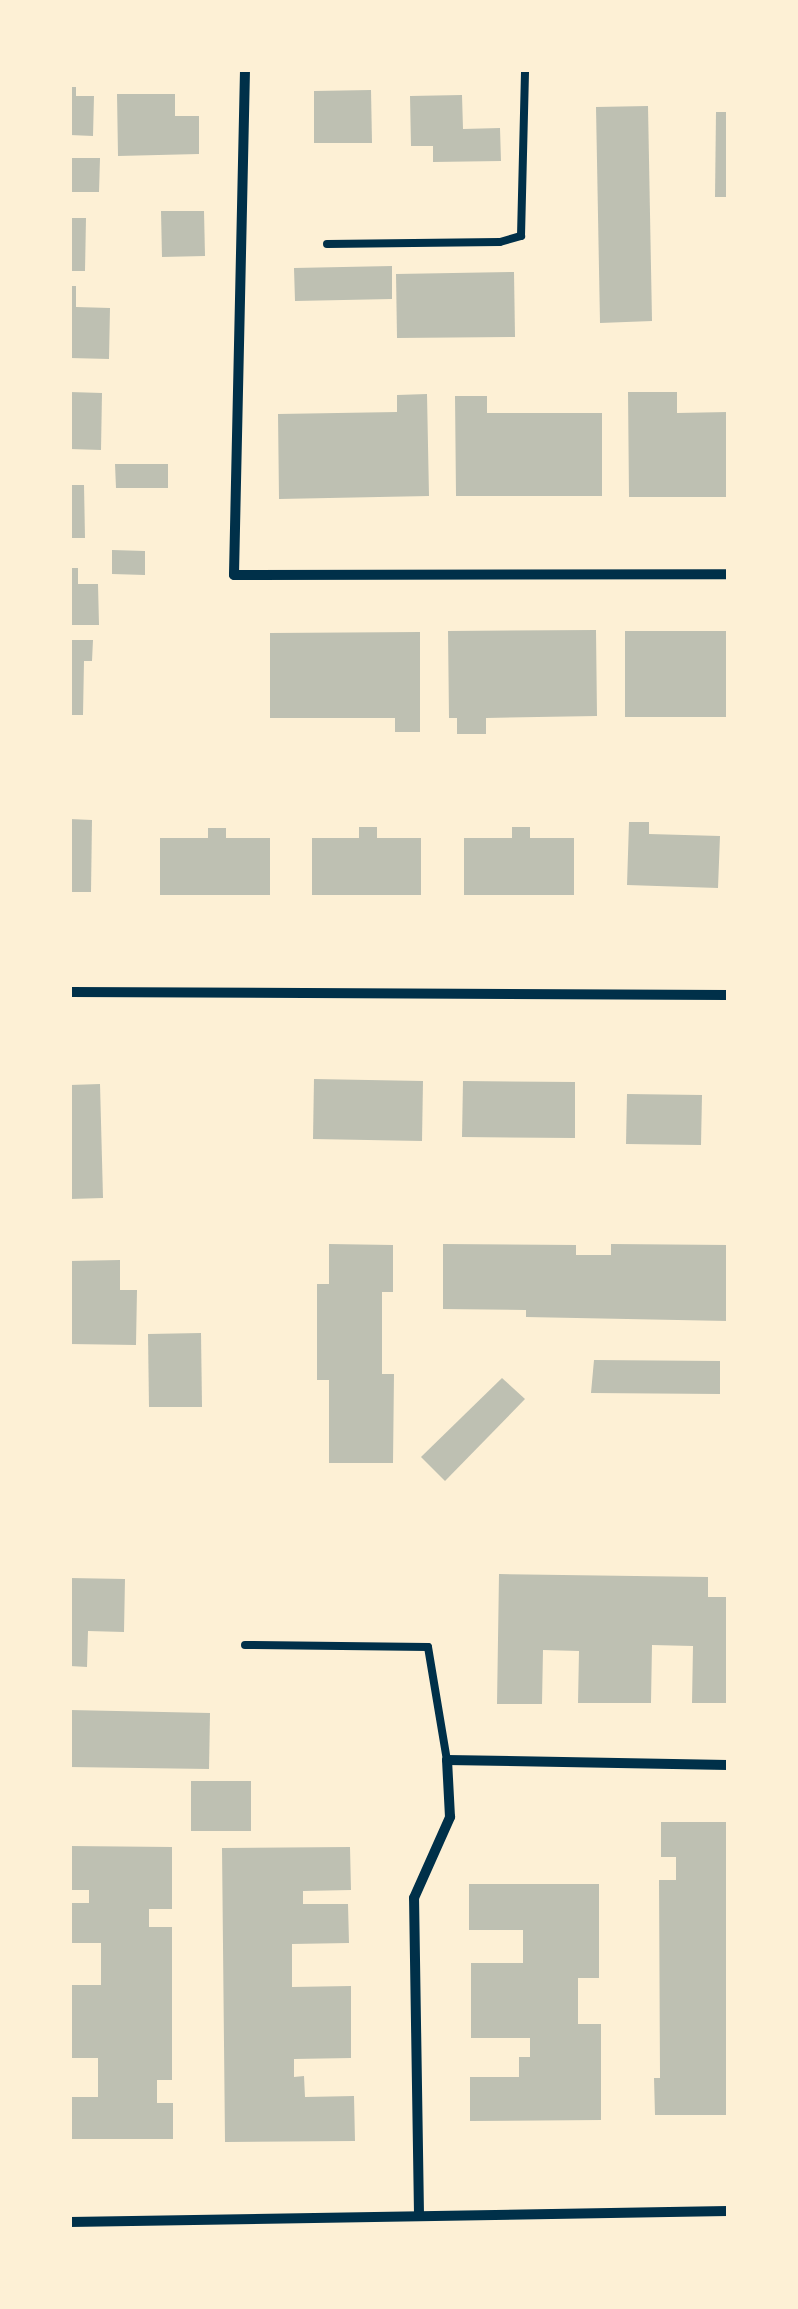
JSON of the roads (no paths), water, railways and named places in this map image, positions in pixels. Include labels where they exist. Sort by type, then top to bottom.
[{"type":"street","points":[[245,70],[234,575],[728,574]]},
{"type":"street","points":[[70,992],[728,995]]},
{"type":"street","points":[[419,2214],[414,1898],[450,1817],[447,1760],[728,1765]]},
{"type":"street","points":[[70,2222],[728,2211]]},
{"type":"lane","points":[[327,244],[500,242],[522,236],[525,70]]},
{"type":"lane","points":[[245,1645],[428,1647],[447,1760]]}]
